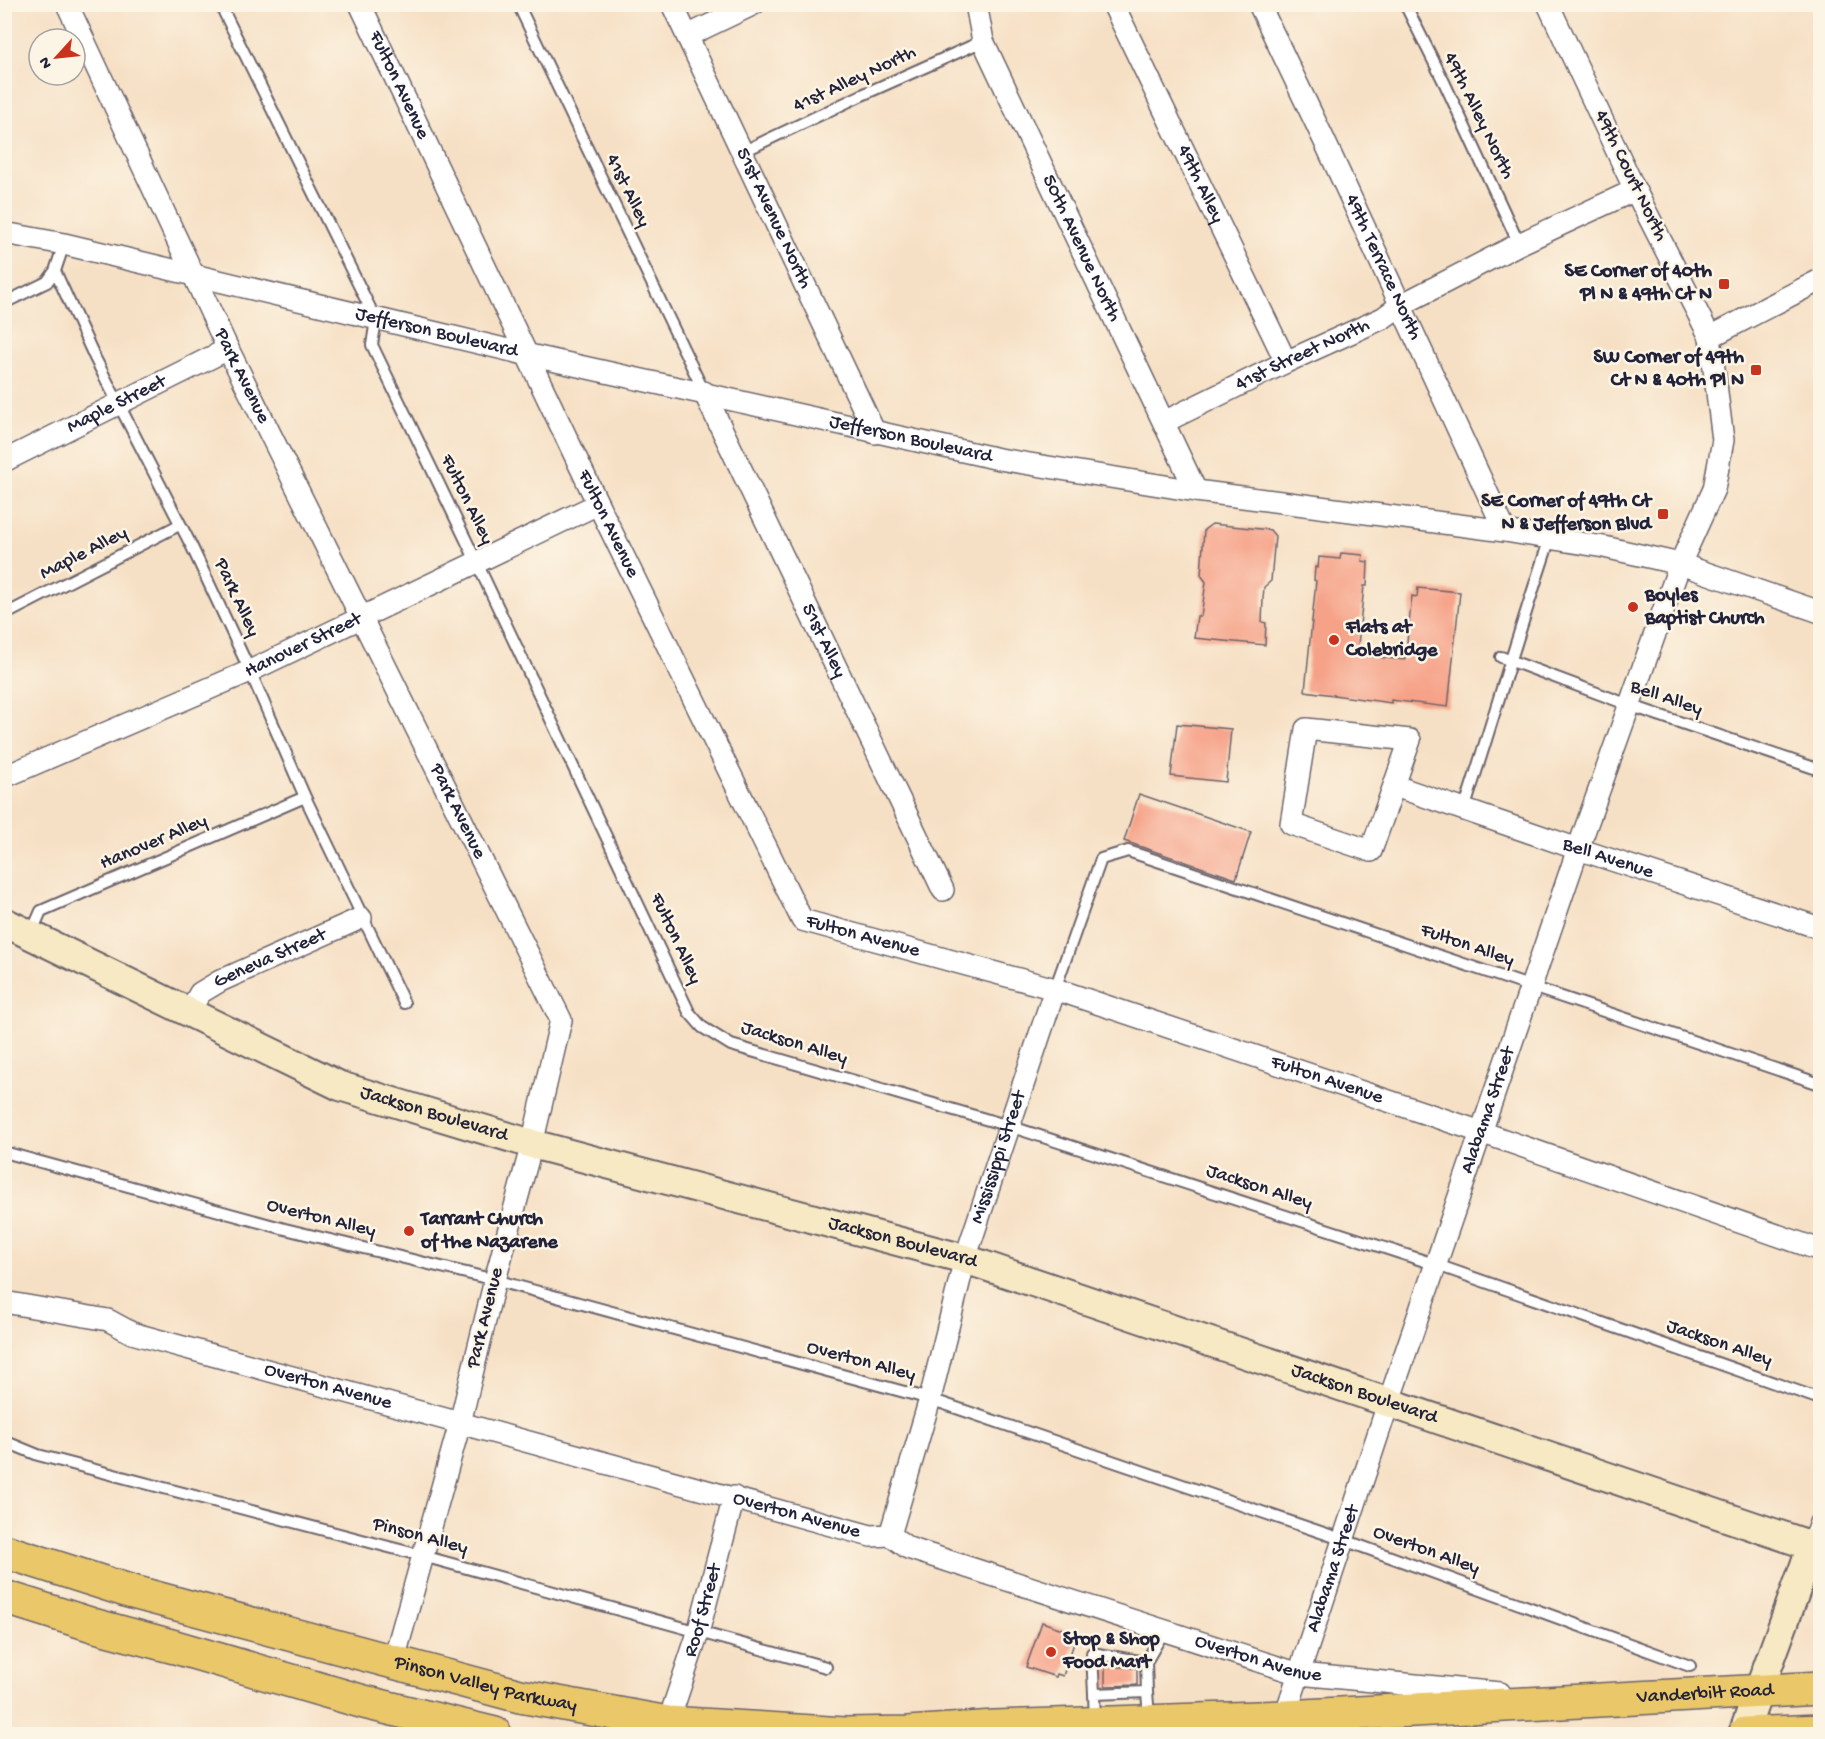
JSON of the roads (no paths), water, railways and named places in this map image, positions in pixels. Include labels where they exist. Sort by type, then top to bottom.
[{"type":"main road","name":"Pinson Valley Parkway","points":[[4,1551],[129,1591],[520,1696],[668,1723],[845,1734],[908,1733],[994,1727],[1095,1708],[1148,1706],[1282,1726],[1590,1702]]},
{"type":"main road","points":[[4,1597],[96,1626],[384,1707],[495,1734]]},
{"type":"main road","points":[[384,1707],[393,1663]]},
{"type":"main road","name":"Vanderbilt Road","points":[[1590,1702],[1821,1688]]},
{"type":"main road","points":[[1744,1734],[1821,1731]]},
{"type":"street","name":"Park Avenue","points":[[67,4],[228,349],[561,1020],[532,1144],[495,1280],[460,1423],[393,1663]]},
{"type":"street","name":"Fulton Avenue","points":[[360,4],[598,504],[802,920],[1055,989],[1481,1132],[1821,1250]]},
{"type":"street","name":"51st Avenue North","points":[[672,4],[875,433]]},
{"type":"street","points":[[687,36],[754,4]]},
{"type":"street","name":"50th Avenue North","points":[[976,4],[983,41],[1196,490]]},
{"type":"street","name":"49th Alley","points":[[1113,4],[1286,362]]},
{"type":"street","name":"49th Terrace North","points":[[1259,4],[1505,531]]},
{"type":"street","name":"49th Court North","points":[[1548,4],[1635,190],[1710,337],[1723,440],[1714,489]]},
{"type":"street","name":"41st Street North","points":[[1164,422],[1286,362],[1383,318],[1401,305],[1519,244],[1635,190]]},
{"type":"street","name":"Jefferson Boulevard","points":[[4,233],[64,244],[529,355],[999,459],[1196,490],[1505,531],[1604,547],[1680,564],[1821,612]]},
{"type":"street","points":[[1710,337],[1821,280]]},
{"type":"street","name":"Maple Street","points":[[4,460],[228,349]]},
{"type":"street","name":"51st Alley","points":[[704,393],[943,890]]},
{"type":"street","name":"Alabama Street","points":[[1282,1726],[1389,1401],[1578,849],[1680,564],[1714,489]]},
{"type":"street","name":"Hanover Street","points":[[4,777],[250,671],[598,504]]},
{"type":"street","points":[[1306,729],[1410,740],[1395,786],[1371,851],[1291,824],[1306,729]]},
{"type":"street","name":"Bell Avenue","points":[[1395,786],[1578,849],[1821,928]]},
{"type":"street","name":"Geneva Street","points":[[189,1012],[200,993],[220,981],[361,918]]},
{"type":"street","name":"Jackson Boulevard","points":[[4,922],[340,1086],[532,1144],[965,1259],[1389,1401],[1816,1535]]},
{"type":"street","name":"Mississippi Street","points":[[890,1535],[930,1399],[965,1259],[1055,989]]},
{"type":"street","name":"Overton Avenue","points":[[4,1302],[108,1320],[132,1333],[871,1536],[890,1535],[908,1548],[1299,1674],[1590,1702]]},
{"type":"street","name":"Roof Street","points":[[668,1723],[698,1633],[734,1497]]},
{"type":"street","points":[[1744,1734],[1816,1535]]},
{"type":"lane","points":[[220,4],[376,320]]},
{"type":"lane","name":"41st Alley","points":[[518,4],[704,393]]},
{"type":"lane","name":"49th Alley North","points":[[1405,4],[1445,84],[1519,244]]},
{"type":"lane","name":"41st Alley North","points":[[742,152],[983,41]]},
{"type":"lane","points":[[4,303],[47,282],[55,271],[64,244]]},
{"type":"lane","name":"Park Alley","points":[[55,271],[95,358],[191,545],[250,671],[304,797],[404,1003]]},
{"type":"lane","name":"Fulton Alley","points":[[376,320],[372,345],[689,1012]]},
{"type":"lane","name":"Maple Alley","points":[[4,615],[179,525]]},
{"type":"lane","points":[[1464,810],[1505,658],[1550,538]]},
{"type":"lane","name":"Bell Alley","points":[[1505,658],[1629,705],[1821,770]]},
{"type":"lane","name":"Hanover Alley","points":[[31,935],[41,911],[304,797]]},
{"type":"lane","name":"Fulton Alley","points":[[1055,989],[1101,859],[1128,851],[1821,1084]]},
{"type":"lane","name":"Jackson Alley","points":[[689,1012],[702,1027],[731,1045],[1009,1126],[1437,1265],[1821,1399]]},
{"type":"lane","name":"Overton Alley","points":[[4,1152],[285,1229],[495,1280],[930,1399],[1344,1540],[1690,1666]]},
{"type":"lane","name":"Pinson Alley","points":[[4,1441],[38,1455],[423,1556],[826,1667]]},
{"type":"lane","points":[[1148,1706],[1146,1662],[1164,1630]]},
{"type":"lane","points":[[1095,1708],[1092,1653],[1146,1662]]},
{"type":"place","name":"SE Corner of 40th Pl N & 49th Ct N","points":[[1724,284]]},
{"type":"place","name":"SW Corner of 49th Ct N & 40th Pl N","points":[[1756,370]]},
{"type":"place","name":"SE Corner of 49th Ct N & Jefferson Blvd","points":[[1663,514]]},
{"type":"place","name":"Boyles Baptist Church","points":[[1633,607]]},
{"type":"place","name":"Flats at Colebridge","points":[[1334,640]]},
{"type":"place","name":"Tarrant Church of the Nazarene","points":[[409,1231]]},
{"type":"place","name":"Stop & Shop Food Mart","points":[[1051,1652]]}]
